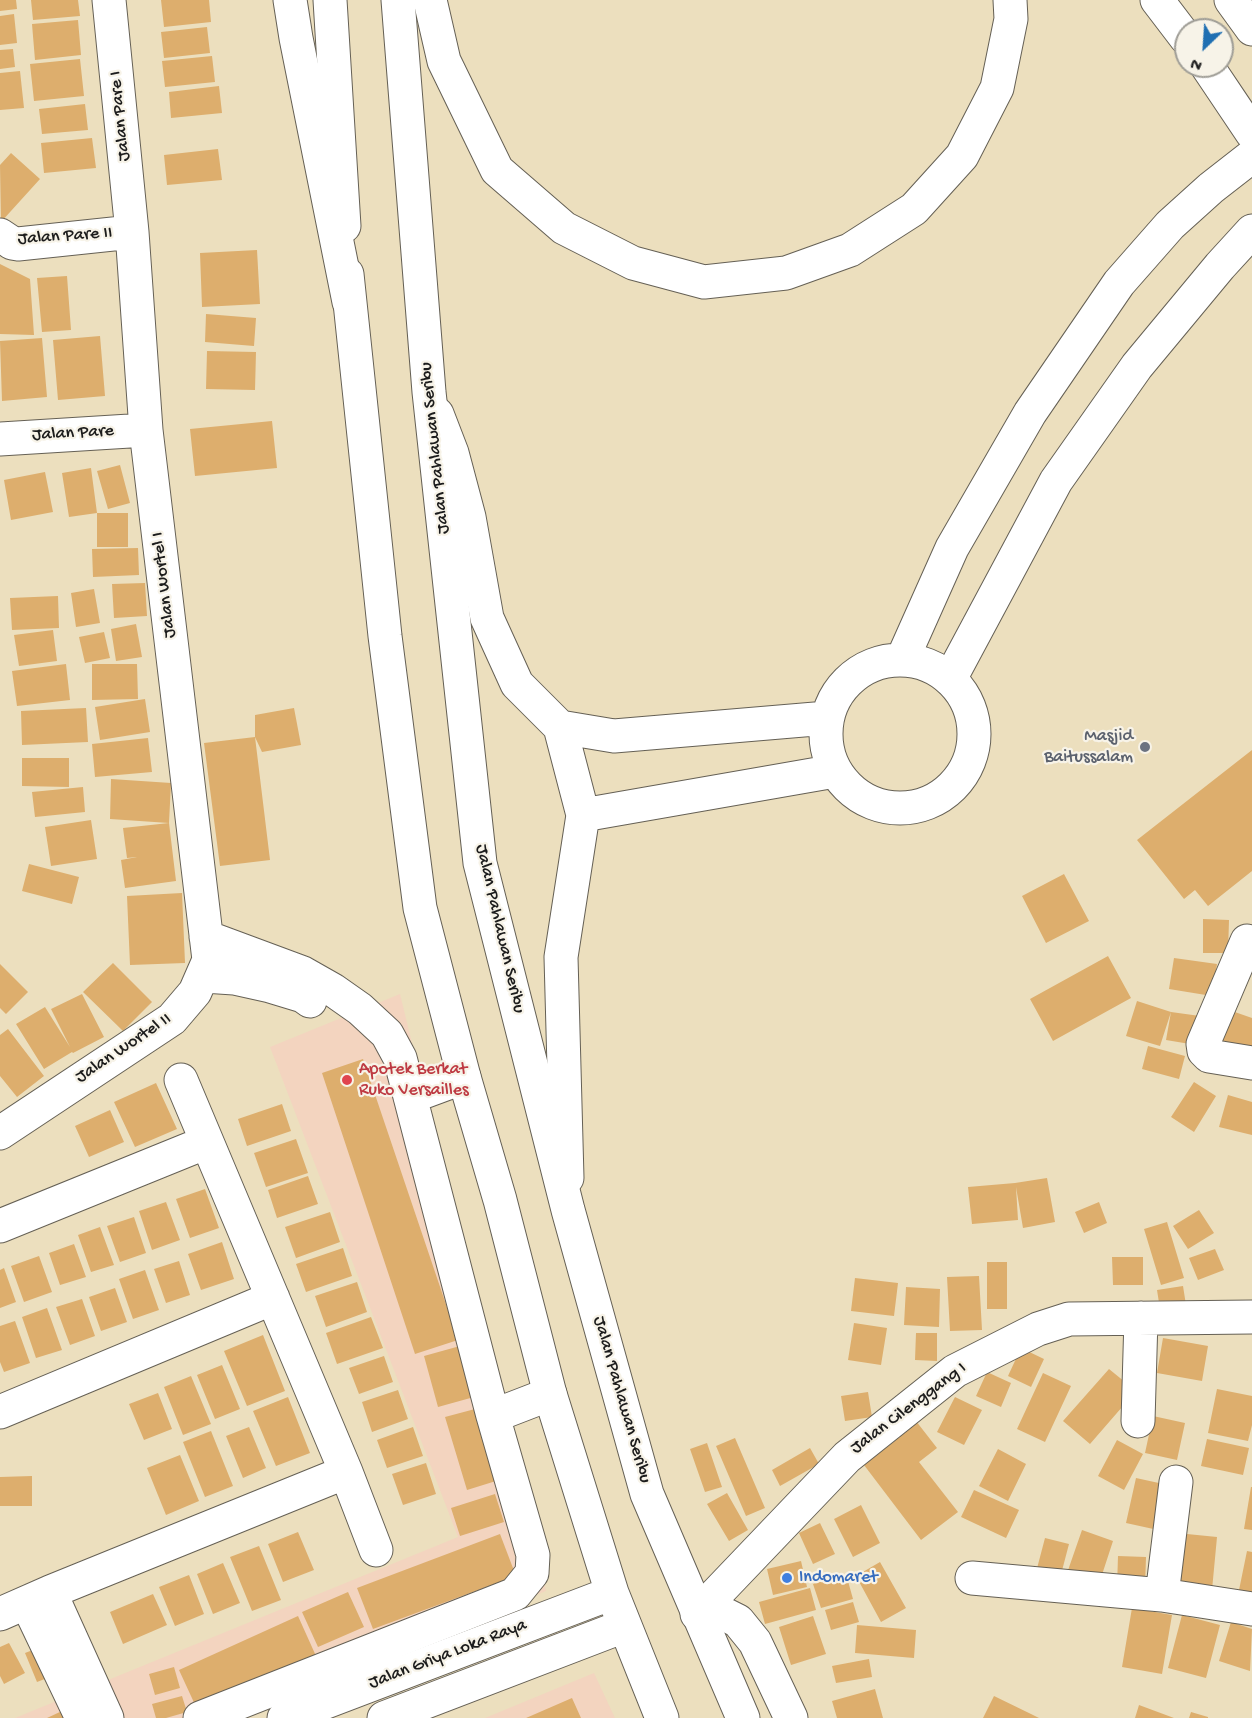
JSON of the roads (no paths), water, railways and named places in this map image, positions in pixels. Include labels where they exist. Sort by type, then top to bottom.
[{"type":"main road","name":"Jalan Pare I","points":[[109,0],[132,232]]},
{"type":"main road","points":[[290,0],[349,302]]},
{"type":"main road","points":[[330,0],[349,302],[385,636],[420,908],[464,1077],[500,1200],[550,1394],[612,1593],[662,1718]]},
{"type":"main road","name":"Jalan Pahlawan Seribu","points":[[398,0],[429,392],[480,863],[568,1210],[647,1494],[743,1718]]},
{"type":"main road","points":[[430,0],[444,61],[497,170],[564,228],[633,263],[704,282],[786,273],[850,250],[914,209],[962,156],[997,88],[1011,19],[1010,0]]},
{"type":"main road","points":[[1157,0],[1174,22]]},
{"type":"main road","points":[[1231,0],[1252,29]]},
{"type":"main road","points":[[1215,78],[1252,133]]},
{"type":"main road","points":[[902,660],[952,548],[1030,413],[1119,282],[1170,225],[1211,188],[1252,156]]},
{"type":"main road","name":"Jalan Pare II","points":[[0,235],[18,244],[132,232]]},
{"type":"main road","name":"Jalan Wortel I","points":[[132,232],[146,430],[206,937]]},
{"type":"main road","points":[[950,679],[1056,481],[1137,366],[1251,232]]},
{"type":"main road","points":[[429,392],[452,453],[469,517],[487,618],[516,684],[560,727],[583,814],[561,957],[568,1210]]},
{"type":"main road","name":"Jalan Pare","points":[[0,439],[146,430]]},
{"type":"main road","points":[[902,660],[927,665],[950,679],[966,699],[974,723],[976,746],[965,773],[948,792],[925,805],[899,809],[874,804],[852,791],[835,771],[828,754],[825,736],[827,718],[837,694],[854,675],[876,663],[902,660]]},
{"type":"main road","points":[[560,727],[614,736],[827,718]]},
{"type":"main road","points":[[583,814],[835,771]]},
{"type":"main road","points":[[200,1718],[515,1593],[532,1573],[533,1554],[493,1416],[400,1058],[387,1034],[360,1009],[333,990],[303,974],[206,937]]},
{"type":"main road","name":"Jalan Wortel II","points":[[0,1133],[172,1019],[195,992],[204,976],[209,960],[206,937]]},
{"type":"main road","points":[[1247,941],[1203,1044],[1204,1051],[1209,1056],[1252,1063]]},
{"type":"main road","points":[[204,976],[234,978],[303,996],[359,1036],[385,1062],[410,1097]]},
{"type":"main road","points":[[410,1097],[464,1077]]},
{"type":"main road","points":[[181,1080],[346,1472],[376,1550]]},
{"type":"main road","points":[[0,1226],[207,1142]]},
{"type":"main road","points":[[0,1412],[273,1298]]},
{"type":"main road","points":[[1138,1420],[1140,1317]]},
{"type":"main road","name":"Jalan Cilenggang I","points":[[697,1614],[846,1457],[955,1371],[1038,1329],[1069,1319],[1252,1317]]},
{"type":"main road","points":[[493,1416],[550,1394]]},
{"type":"main road","points":[[26,1603],[346,1472]]},
{"type":"main road","points":[[1162,1595],[1176,1482]]},
{"type":"main road","points":[[972,1578],[1162,1595],[1252,1609]]},
{"type":"main road","name":"Jalan Griya Loka Raya","points":[[285,1718],[612,1593]]},
{"type":"main road","points":[[26,1603],[82,1718]]},
{"type":"main road","points":[[26,1603],[107,1718]]},
{"type":"main road","points":[[697,1614],[726,1615],[738,1621],[755,1642],[791,1718]]},
{"type":"main road","name":"Jalan Griya Loka Raya","points":[[384,1718],[624,1626]]},
{"type":"place","name":"Masjid Baitussalam","points":[[1145,747]]},
{"type":"place","name":"Apotek Berkat Ruko Versailles","points":[[347,1080]]},
{"type":"place","name":"Indomaret","points":[[787,1578]]}]
